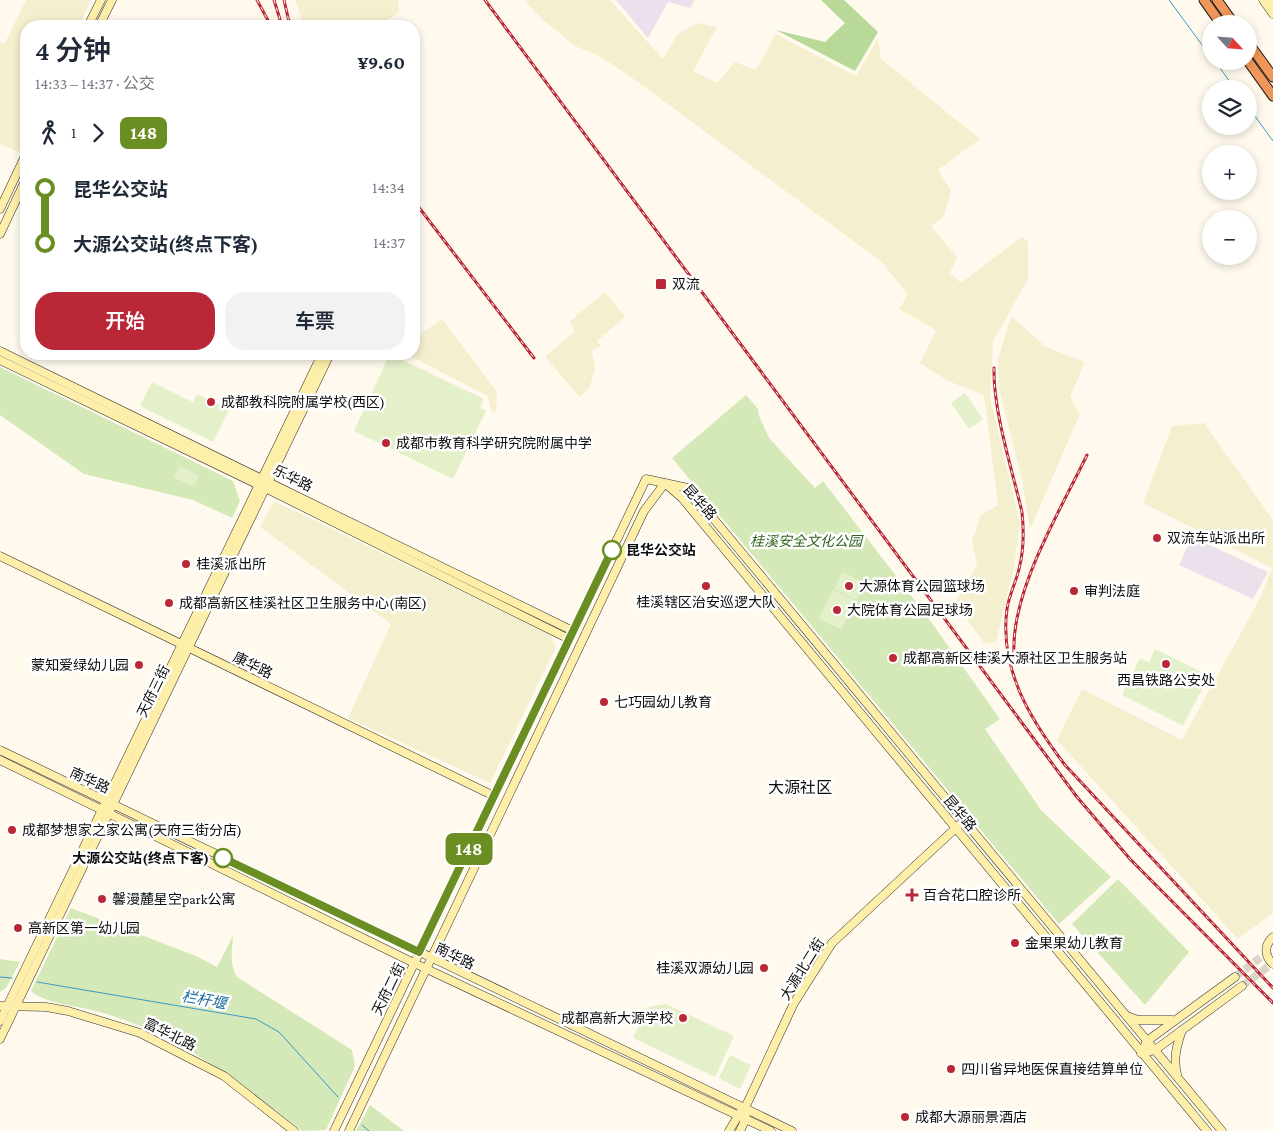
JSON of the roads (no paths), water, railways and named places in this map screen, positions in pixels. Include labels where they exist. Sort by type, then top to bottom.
[{"type":"highway","points":[[1204,0],[1215,15]]},
{"type":"highway","points":[[1216,0],[1227,15]]},
{"type":"highway","points":[[1258,56],[1273,77]]},
{"type":"highway","points":[[1254,70],[1273,96]]},
{"type":"main road","points":[[91,20],[101,0]]},
{"type":"main road","points":[[102,20],[112,0]]},
{"type":"main road","points":[[1263,0],[1273,14]]},
{"type":"main road","points":[[1270,0],[1273,5]]},
{"type":"main road","points":[[0,209],[20,167]]},
{"type":"main road","points":[[0,234],[20,192]]},
{"type":"main road","name":"乐华路","points":[[0,351],[571,635]]},
{"type":"main road","name":"乐华路","points":[[0,360],[264,483]]},
{"type":"main road","name":"天府三街","points":[[264,483],[319,360]]},
{"type":"main road","name":"天府三街","points":[[0,1021],[19,990],[264,483],[327,360]]},
{"type":"main road","name":"天府二街","points":[[334,1131],[646,479],[665,483],[644,511],[349,1131]]},
{"type":"main road","name":"昆华路","points":[[665,483],[688,488],[1222,1131]]},
{"type":"main road","name":"昆华路","points":[[665,483],[682,498],[705,525],[1207,1131]]},
{"type":"main road","name":"康华路","points":[[0,556],[494,796]]},
{"type":"main road","name":"南华路","points":[[0,750],[792,1131]]},
{"type":"main road","name":"南华路","points":[[0,760],[414,963],[771,1131]]},
{"type":"main road","name":"大源北二街","points":[[745,1108],[794,1003],[832,943],[965,820]]},
{"type":"main road","points":[[1273,937],[1266,946],[1266,951],[1273,964]]},
{"type":"main road","points":[[1141,1053],[1147,1040],[1235,977]]},
{"type":"main road","points":[[1141,1053],[1155,1050],[1242,986]]},
{"type":"main road","name":"天府三街","points":[[0,1039],[8,1006]]},
{"type":"main road","name":"富华北路","points":[[8,1006],[46,1007],[88,1015],[158,1041],[224,1076],[294,1131]]},
{"type":"main road","points":[[1126,1015],[1138,1020],[1174,1020]]},
{"type":"main road","points":[[1178,1077],[1174,1063],[1176,1045],[1182,1030]]},
{"type":"main road","points":[[729,1131],[738,1114],[745,1108]]},
{"type":"main road","points":[[740,1131],[746,1118],[745,1108]]},
{"type":"waterway","points":[[1169,0],[1202,45]]},
{"type":"waterway","points":[[1221,70],[1229,80]]},
{"type":"waterway","points":[[1257,119],[1273,141]]},
{"type":"waterway","name":"栏杆堰","points":[[0,977],[12,978]]},
{"type":"waterway","name":"栏杆堰","points":[[37,982],[256,1019],[279,1032],[338,1097]]},
{"type":"waterway","name":"栏杆堰","points":[[362,1125],[369,1131]]},
{"type":"tunnel","points":[[1235,977],[1273,948]]},
{"type":"tunnel","points":[[1242,986],[1273,963]]},
{"type":"railway","points":[[257,0],[268,20]]},
{"type":"railway","points":[[274,0],[280,20]]},
{"type":"railway","points":[[284,0],[289,20]]},
{"type":"railway","points":[[485,0],[1077,797],[1130,859],[1273,1003]]},
{"type":"railway","points":[[420,209],[534,358]]},
{"type":"railway","points":[[994,368],[1000,421],[1023,519],[1022,555],[1008,604],[1006,631],[1008,652],[1020,692],[1040,730],[1065,765],[1273,988]]},
{"type":"railway","points":[[1014,653],[1015,629],[1020,604],[1029,578],[1051,526],[1087,455]]},
{"type":"place","name":"双流","points":[[661,284]]},
{"type":"place","name":"成都教科院附属学校(西区)","points":[[211,402]]},
{"type":"place","name":"成都市教育科学研究院附属中学","points":[[386,443]]},
{"type":"place","name":"双流车站派出所","points":[[1157,538]]},
{"type":"place","name":"昆华公交站","points":[[612,550]]},
{"type":"place","name":"桂溪派出所","points":[[186,564]]},
{"type":"place","name":"桂溪辖区治安巡逻大队","points":[[706,586]]},
{"type":"place","name":"大源体育公园篮球场","points":[[849,586]]},
{"type":"place","name":"审判法庭","points":[[1074,591]]},
{"type":"place","name":"成都高新区桂溪社区卫生服务中心(南区)","points":[[169,603]]},
{"type":"place","name":"大院体育公园足球场","points":[[837,610]]},
{"type":"place","name":"成都高新区桂溪大源社区卫生服务站","points":[[893,658]]},
{"type":"place","name":"西昌铁路公安处","points":[[1166,664]]},
{"type":"place","name":"蒙知爱绿幼儿园","points":[[139,665]]},
{"type":"place","name":"七巧园幼儿教育","points":[[604,702]]},
{"type":"place","name":"成都梦想家之家公寓(天府三街分店)","points":[[12,830]]},
{"type":"place","name":"大源公交站(终点下客)","points":[[223,858]]},
{"type":"place","name":"百合花口腔诊所","points":[[912,895]]},
{"type":"place","name":"馨漫麓星空park公寓","points":[[102,899]]},
{"type":"place","name":"高新区第一幼儿园","points":[[18,928]]},
{"type":"place","name":"金果果幼儿教育","points":[[1015,943]]},
{"type":"place","name":"桂溪双源幼儿园","points":[[764,968]]},
{"type":"place","name":"成都高新大源学校","points":[[683,1018]]},
{"type":"place","name":"四川省异地医保直接结算单位","points":[[951,1069]]},
{"type":"place","name":"成都大源丽景酒店","points":[[905,1117]]},
{"type":"district","name":"大源社区","points":[[800,787]]},
{"type":"park label","name":"桂溪安全文化公园","points":[[806,541]]}]
